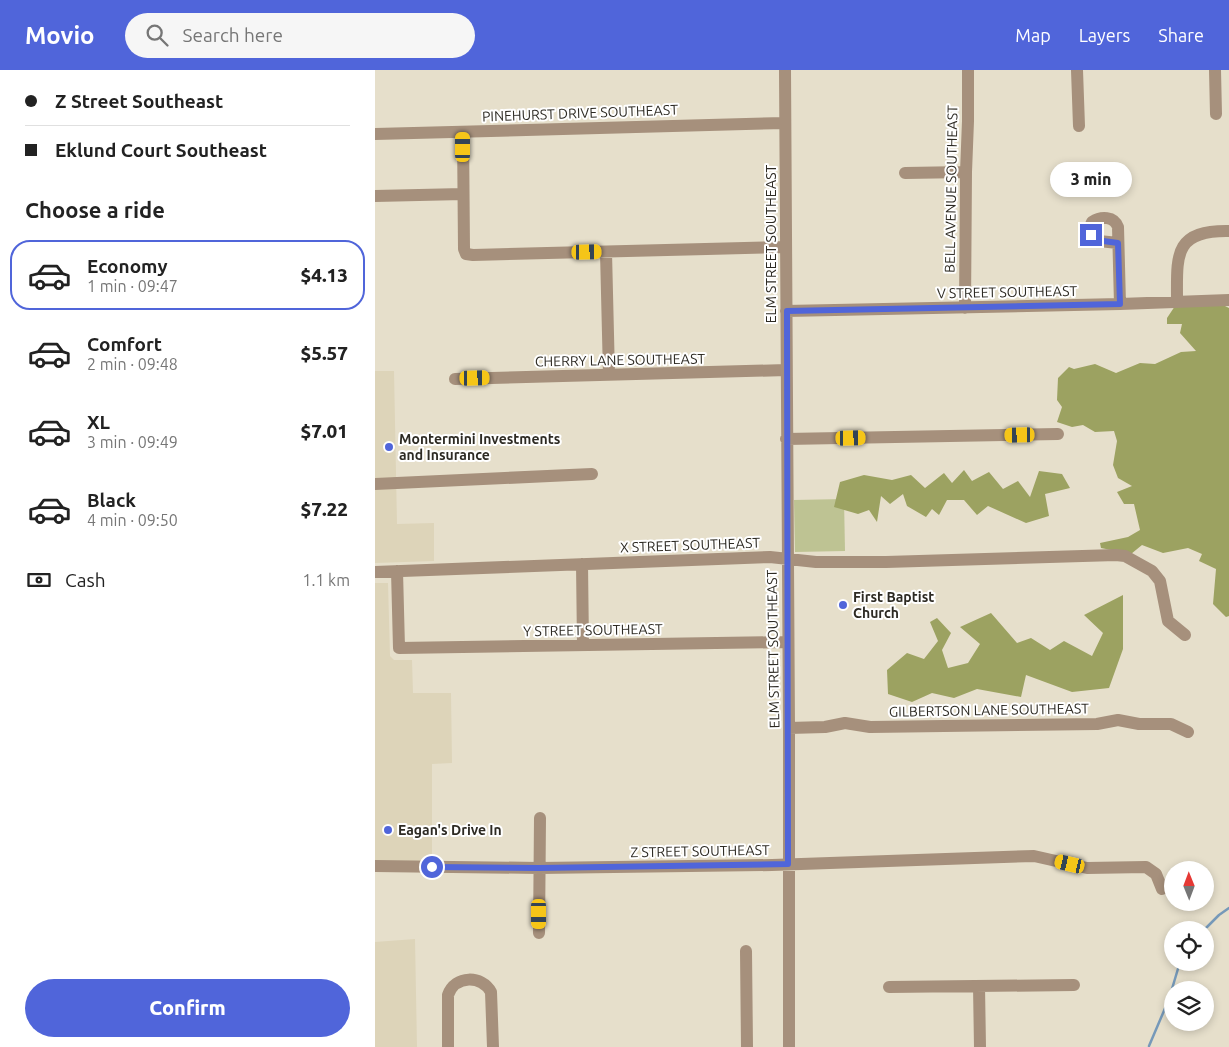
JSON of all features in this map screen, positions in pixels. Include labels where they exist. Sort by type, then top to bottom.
[{"type":"street","name":"ELM STREET SOUTHEAST","points":[[785,70],[789,1047]]},
{"type":"street","name":"BELL AVENUE SOUTHEAST","points":[[965,308],[966,172],[969,121],[967,70]]},
{"type":"street","points":[[1077,70],[1079,126]]},
{"type":"street","points":[[1215,70],[1216,114]]},
{"type":"street","name":"PINEHURST DRIVE SOUTHEAST","points":[[375,134],[785,123]]},
{"type":"street","points":[[463,132],[464,248],[466,254],[473,256],[786,247]]},
{"type":"street","points":[[905,173],[966,172]]},
{"type":"street","points":[[375,196],[463,194]]},
{"type":"street","points":[[1177,301],[1177,261],[1184,246],[1189,240],[1206,232],[1229,231]]},
{"type":"street","points":[[1118,243],[1120,304]]},
{"type":"street","points":[[606,252],[609,375]]},
{"type":"street","name":"V STREET SOUTHEAST","points":[[787,311],[1229,300]]},
{"type":"street","name":"CHERRY LANE SOUTHEAST","points":[[455,379],[786,370]]},
{"type":"street","points":[[786,439],[1058,434]]},
{"type":"street","points":[[375,484],[592,474]]},
{"type":"street","name":"X STREET SOUTHEAST","points":[[375,572],[774,557],[816,562],[886,562],[1116,555],[1125,556],[1152,571],[1160,581],[1168,621],[1185,635]]},
{"type":"street","points":[[582,564],[583,645]]},
{"type":"street","name":"Y STREET SOUTHEAST","points":[[397,571],[399,648],[788,642]]},
{"type":"street","name":"GILBERTSON LANE SOUTHEAST","points":[[789,728],[845,723],[871,727],[1097,724],[1118,720],[1139,724],[1171,724],[1188,732]]},
{"type":"street","points":[[539,933],[540,818]]},
{"type":"street","name":"Z STREET SOUTHEAST","points":[[375,866],[539,868],[788,864],[1034,856],[1087,868],[1145,867],[1156,874],[1162,889]]},
{"type":"street","points":[[746,951],[747,1047]]},
{"type":"street","points":[[448,1047],[448,995],[450,988],[455,983],[472,980],[481,981],[488,986],[491,992],[493,1047]]},
{"type":"street","points":[[889,987],[1074,985]]},
{"type":"street","points":[[979,986],[979,1047]]},
{"type":"shaded area","points":[[375,371],[394,371],[397,524],[434,523],[434,561],[375,563]]},
{"type":"shaded area","points":[[375,583],[388,583],[390,656],[394,660],[412,660],[413,693],[451,693],[452,763],[432,764],[432,867],[375,867]]},
{"type":"shaded area","points":[[415,939],[417,1047],[375,1047],[375,942]]},
{"type":"green space","points":[[1177,303],[1219,303],[1229,308],[1229,616],[1226,617],[1213,604],[1216,569],[1199,561],[1202,554],[1188,548],[1163,553],[1142,545],[1131,554],[1101,548],[1100,543],[1128,537],[1140,530],[1134,504],[1124,504],[1117,492],[1132,486],[1118,478],[1113,465],[1117,441],[1114,431],[1095,432],[1083,425],[1072,427],[1057,422],[1062,407],[1057,400],[1058,378],[1069,367],[1074,369],[1095,364],[1116,373],[1140,363],[1155,364],[1181,352],[1196,351],[1180,333],[1182,324],[1167,324],[1167,318]]},
{"type":"green space","points":[[964,470],[972,481],[989,472],[1003,489],[1018,481],[1030,497],[1039,471],[1062,474],[1070,488],[1045,494],[1049,516],[1026,523],[988,506],[977,515],[964,500],[947,500],[939,515],[932,509],[926,517],[907,506],[903,494],[890,504],[881,496],[877,522],[869,510],[858,514],[834,507],[840,482],[864,475],[892,480],[911,475],[925,488],[944,473],[952,483]]},
{"type":"green space","points":[[844,499],[845,551],[795,552],[794,500]]},
{"type":"green space","points":[[1123,595],[1123,649],[1109,688],[1072,692],[1026,675],[1021,697],[977,689],[954,698],[932,693],[912,702],[888,694],[887,670],[907,653],[924,659],[938,641],[930,622],[937,618],[951,633],[942,650],[948,668],[968,663],[980,644],[960,627],[991,613],[1017,643],[1031,638],[1050,650],[1064,641],[1092,656],[1103,633],[1084,615]]},
{"type":"waterway","points":[[1213,921],[1229,908]]},
{"type":"waterway","points":[[1149,1046],[1169,999],[1177,971]]},
{"type":"place","name":"Montermini Investments and Insurance","points":[[389,447]]},
{"type":"place","name":"First Baptist Church","points":[[843,605]]},
{"type":"place","name":"Eagan's Drive In","points":[[388,830]]},
{"type":"route","points":[[432,867],[539,868],[788,864],[787,311],[1120,304],[1118,243],[1096,240],[1091,235]]}]
